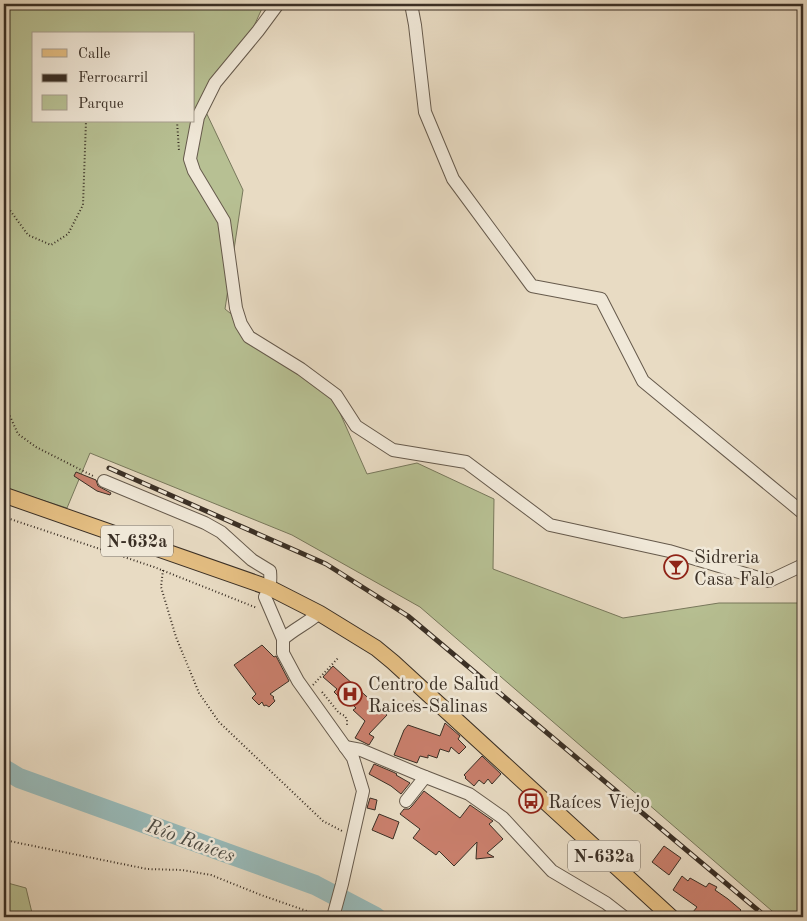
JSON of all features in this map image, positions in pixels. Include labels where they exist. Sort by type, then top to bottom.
[{"type":"main road","name":"N-632a","points":[[4,495],[270,588],[319,613],[376,648],[671,917]]},
{"type":"street","points":[[278,4],[215,83],[198,117],[190,159],[194,171],[224,221],[236,308],[241,324],[249,337],[300,369],[336,395],[356,426],[394,450],[466,462],[550,525],[669,552],[769,580],[803,565]]},
{"type":"street","points":[[411,4],[425,112],[453,179],[532,286],[601,299],[643,381],[803,513]]},
{"type":"street","points":[[104,481],[205,523],[221,532],[252,560],[270,571],[270,588],[265,597],[283,639],[283,653],[298,681],[353,758],[363,791],[334,914]]},
{"type":"street","points":[[283,639],[319,613]]},
{"type":"street","points":[[345,746],[362,750],[469,794],[503,818],[552,871],[606,903],[624,917]]},
{"type":"street","points":[[406,801],[424,777]]},
{"type":"path","points":[[4,202],[28,235],[51,245],[68,234],[83,205],[86,122]]},
{"type":"path","points":[[4,403],[18,434],[36,447],[104,481]]},
{"type":"path","points":[[4,517],[163,570],[273,615]]},
{"type":"path","points":[[163,570],[161,588],[176,637],[199,693],[219,722],[323,820],[353,837]]},
{"type":"path","points":[[309,689],[339,657]]},
{"type":"path","points":[[320,691],[339,713],[345,716],[347,725]]},
{"type":"path","points":[[409,707],[414,701]]},
{"type":"path","points":[[4,840],[147,869],[182,870],[211,875],[261,896],[324,917]]},
{"type":"green space","points":[[4,4],[264,4],[254,26],[205,110],[243,190],[225,309],[332,395],[367,474],[417,463],[494,499],[493,569],[623,618],[719,603],[803,603],[803,917],[779,917],[420,607],[292,535],[90,453],[67,508],[4,488]]},
{"type":"green space","points":[[4,882],[26,888],[33,917],[4,917]]},
{"type":"building","points":[[76,472],[96,480],[98,486],[111,493],[110,495],[97,491],[74,476]]},
{"type":"building","points":[[262,645],[274,657],[276,656],[289,681],[270,694],[274,697],[275,701],[269,707],[264,706],[262,702],[259,705],[252,698],[256,694],[234,665]]},
{"type":"building","points":[[333,666],[387,715],[369,734],[374,737],[369,745],[355,738],[365,721],[353,710],[356,708],[343,696],[341,699],[334,692],[337,689],[323,677]]},
{"type":"building","points":[[445,723],[460,736],[458,739],[466,747],[459,754],[451,747],[449,752],[440,749],[437,758],[428,755],[428,758],[420,756],[417,763],[394,755],[404,730],[408,725],[440,736]]},
{"type":"building","points":[[482,756],[501,774],[492,784],[488,779],[484,784],[479,780],[474,786],[464,775]]},
{"type":"building","points":[[374,764],[397,774],[410,783],[401,794],[369,774]]},
{"type":"building","points":[[424,791],[460,818],[470,805],[493,821],[489,824],[503,839],[487,853],[494,857],[476,859],[477,842],[454,866],[439,851],[436,855],[413,838],[420,829],[400,814],[404,809],[409,809]]},
{"type":"building","points":[[370,798],[377,800],[375,810],[367,808]]},
{"type":"building","points":[[379,814],[399,822],[393,839],[372,830]]},
{"type":"building","points":[[664,846],[681,858],[669,875],[652,862]]},
{"type":"building","points":[[682,876],[688,881],[690,878],[706,887],[709,883],[717,887],[715,890],[741,910],[734,917],[689,917],[697,907],[673,890]]},
{"type":"waterway","name":"Río Raices","points":[[4,769],[19,778],[315,885],[376,917]]},
{"type":"railway","points":[[109,468],[326,564],[408,616],[766,917]]},
{"type":"place","name":"Sidreria Casa Falo","points":[[676,567]]},
{"type":"place","name":"Centro de Salud Raices-Salinas","points":[[350,694]]},
{"type":"place","name":"Raíces Viejo","points":[[531,801]]}]
